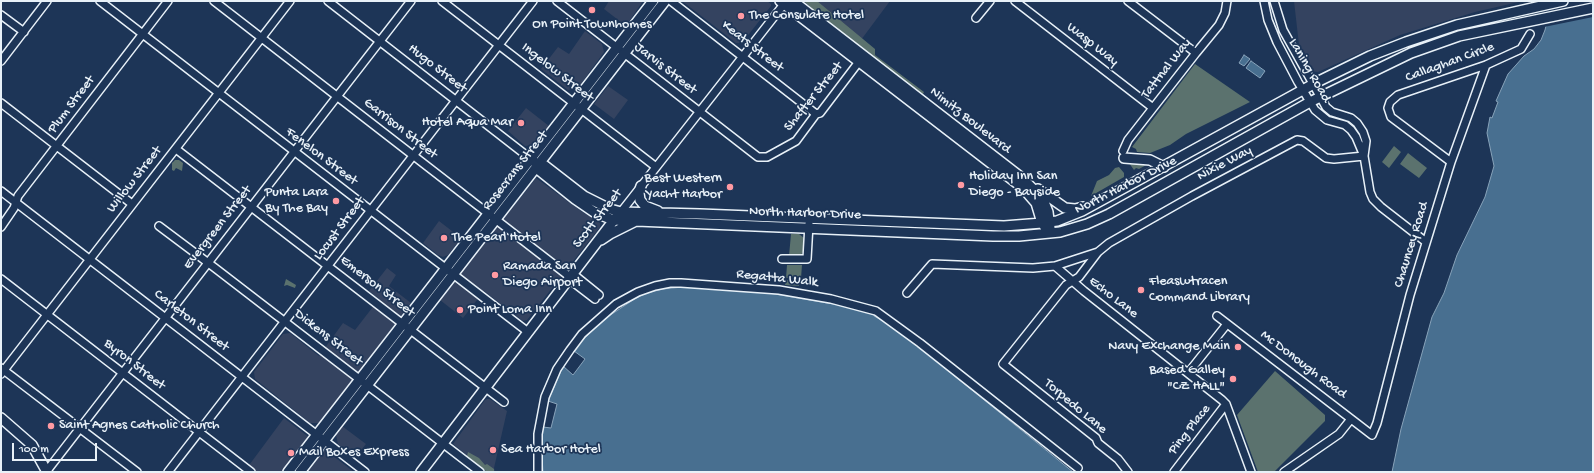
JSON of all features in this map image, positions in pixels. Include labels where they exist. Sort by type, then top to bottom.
[{"type":"main road","name":"Rosecrans Street","points":[[288,472],[653,1]]},
{"type":"main road","name":"Rosecrans Street","points":[[300,472],[665,1]]},
{"type":"main road","name":"Nimitz Boulevard","points":[[793,1],[861,59],[1023,188],[1036,203],[1046,223],[1049,233]]},
{"type":"main road","name":"North Harbor Drive","points":[[538,165],[544,165],[588,198],[610,209],[621,212],[667,212],[1004,226],[1046,223],[1072,216],[1096,204],[1303,90],[1364,59],[1412,40],[1457,25],[1563,1]]},
{"type":"main road","name":"Nimitz Boulevard","points":[[782,2],[1022,178],[1042,199],[1047,209],[1046,223]]},
{"type":"main road","name":"North Harbor Drive","points":[[531,159],[538,165],[540,172],[574,199],[594,212],[613,220],[1007,237],[1060,232],[1080,226],[1109,214],[1310,102],[1421,49],[1459,36],[1593,8]]},
{"type":"main road","points":[[1124,155],[1150,160],[1164,167]]},
{"type":"main road","points":[[1022,178],[1065,208],[1074,209],[1096,204]]},
{"type":"main road","points":[[641,186],[639,196],[642,203],[649,208],[667,212]]},
{"type":"main road","name":"Scott Street","points":[[420,472],[571,277],[613,220],[621,212]]},
{"type":"main road","points":[[593,248],[610,234],[634,221]]},
{"type":"main road","points":[[1,418],[32,445],[47,472]]},
{"type":"street","points":[[1,61],[47,1]]},
{"type":"street","name":"Fenelon Street","points":[[100,1],[528,332]]},
{"type":"street","name":"Plum Street","points":[[1,227],[14,208],[18,196],[168,1]]},
{"type":"street","name":"Garrison Street","points":[[214,1],[597,297]]},
{"type":"street","name":"Willow Street","points":[[2,370],[90,260],[290,1]]},
{"type":"street","name":"Hugo Street","points":[[328,1],[531,159]]},
{"type":"street","name":"Evergreen Street","points":[[47,472],[411,1]]},
{"type":"street","name":"Ingelow Street","points":[[442,1],[656,167]]},
{"type":"street","name":"Locust Street","points":[[168,472],[533,1]]},
{"type":"street","name":"Jarvis Street","points":[[557,1],[758,157]]},
{"type":"street","name":"Keats Street","points":[[671,1],[816,114]]},
{"type":"street","points":[[976,18],[990,1]]},
{"type":"street","name":"Wasp Way","points":[[1015,1],[1153,108]]},
{"type":"street","points":[[1128,1],[1196,53]]},
{"type":"street","name":"Tattnal Way","points":[[1124,155],[1128,140],[1219,25],[1225,13],[1227,1]]},
{"type":"street","name":"Laning Road","points":[[1264,1],[1275,37],[1317,113],[1324,118],[1345,125],[1356,137],[1364,156],[1370,192],[1373,199],[1426,242]]},
{"type":"street","name":"Laning Road","points":[[1274,1],[1283,30],[1320,97],[1330,111],[1351,118],[1360,126],[1366,137],[1364,156]]},
{"type":"street","name":"Scott Street","points":[[621,212],[743,56],[782,2]]},
{"type":"street","points":[[1,15],[24,32]]},
{"type":"street","name":"Callaghan Circle","points":[[1451,162],[1394,119],[1389,114],[1388,106],[1395,97],[1486,65],[1521,49],[1530,34]]},
{"type":"street","name":"Shafter Street","points":[[758,157],[767,157],[796,142],[816,114],[820,113],[861,59]]},
{"type":"street","name":"Chauncey Road","points":[[1372,435],[1377,423],[1410,295],[1426,242],[1451,162],[1486,65]]},
{"type":"street","points":[[1,103],[132,204]]},
{"type":"street","name":"Nixie Way","points":[[1099,250],[1192,196],[1297,140],[1301,140],[1306,143],[1326,158],[1334,160],[1364,156]]},
{"type":"street","name":"Emerson Street","points":[[176,149],[504,402]]},
{"type":"street","name":"Carleton Street","points":[[1,191],[365,472]]},
{"type":"street","points":[[782,259],[807,259],[810,218]]},
{"type":"street","name":"Dickens Street","points":[[159,226],[285,321],[480,472]]},
{"type":"street","points":[[907,293],[932,264],[1033,268],[1055,266],[1099,250]]},
{"type":"street","points":[[1072,281],[1078,277],[1099,250]]},
{"type":"street","name":"Echo Lane","points":[[1055,266],[1215,393],[1226,404],[1251,472]]},
{"type":"street","name":"Byron Street","points":[[1,279],[251,472]]},
{"type":"street","name":"Torpedo Lane","points":[[1072,281],[1066,285],[1003,364],[1096,438],[1098,443],[1118,459],[1128,472]]},
{"type":"street","name":"Regatta Walk","points":[[538,472],[538,434],[545,397],[557,369],[570,350],[582,334],[616,304],[638,292],[670,283],[780,290],[831,299],[876,311],[920,343],[1078,468]]},
{"type":"street","name":"Mc Donough Road","points":[[1217,316],[1372,435]]},
{"type":"street","points":[[1188,373],[1227,324]]},
{"type":"street","points":[[2,370],[137,472]]},
{"type":"street","name":"Ping Place","points":[[1174,472],[1226,404]]},
{"type":"street","points":[[1284,472],[1340,434],[1351,419]]},
{"type":"shaded area","points":[[609,1],[643,1],[626,26],[604,9]]},
{"type":"shaded area","points":[[682,1],[767,1],[771,4],[771,6],[742,43],[736,43]]},
{"type":"shaded area","points":[[803,1],[890,1],[858,44]]},
{"type":"shaded area","points":[[1294,1],[1523,1],[1475,12],[1400,35],[1318,72],[1311,71],[1299,45]]},
{"type":"shaded area","points":[[1552,1],[1593,1],[1593,472],[1392,472],[1401,429],[1432,317],[1444,293],[1457,255],[1485,197],[1494,166],[1487,133],[1490,117],[1492,118],[1498,102],[1496,101],[1508,74],[1524,56],[1534,49],[1541,40]]},
{"type":"shaded area","points":[[585,31],[602,44],[604,52],[578,88],[568,90],[541,69],[558,47],[569,54]]},
{"type":"shaded area","points":[[1244,55],[1250,59],[1244,66],[1239,63]]},
{"type":"shaded area","points":[[1251,61],[1265,71],[1260,78],[1246,68]]},
{"type":"shaded area","points":[[608,86],[628,100],[614,119],[594,104]]},
{"type":"shaded area","points":[[526,108],[549,126],[534,145],[525,146],[508,131]]},
{"type":"shaded area","points":[[536,178],[581,211],[598,221],[600,223],[600,227],[527,320],[523,321],[484,291],[463,318],[440,300]]},
{"type":"shaded area","points":[[439,221],[461,238],[448,255],[443,257],[438,255],[423,243]]},
{"type":"shaded area","points":[[387,268],[396,275],[389,286],[411,303],[320,423],[310,423],[255,379],[254,372],[283,334],[290,333],[319,356],[343,323],[355,330],[379,299],[369,291]]},
{"type":"shaded area","points":[[683,287],[757,291],[845,306],[873,313],[874,316],[920,348],[1073,472],[543,472],[541,442],[543,427],[551,428],[557,404],[548,401],[563,366],[573,375],[585,359],[574,351],[576,347],[603,320],[636,298],[647,293],[663,289]]},
{"type":"shaded area","points":[[487,399],[490,399],[507,411],[494,468],[495,472],[488,472],[453,444]]},
{"type":"shaded area","points":[[284,418],[354,472],[244,472]]},
{"type":"shaded area","points":[[342,426],[366,444],[355,458],[338,444],[336,435]]},
{"type":"green space","points":[[804,1],[817,1],[875,49],[875,55],[924,92],[923,94],[921,94],[814,11]]},
{"type":"green space","points":[[1195,64],[1250,102],[1186,134],[1170,145],[1150,153],[1137,152],[1136,149],[1132,147]]},
{"type":"green space","points":[[1394,146],[1401,152],[1389,168],[1382,162]]},
{"type":"green space","points":[[1408,153],[1427,168],[1419,178],[1400,164]]},
{"type":"green space","points":[[175,160],[179,160],[183,163],[182,171],[176,168],[174,171],[172,170],[172,163]]},
{"type":"green space","points":[[1129,163],[1148,164],[1134,170]]},
{"type":"green space","points":[[1119,167],[1124,173],[1124,177],[1091,196],[1097,181],[1109,175],[1115,168]]},
{"type":"green space","points":[[791,234],[799,234],[804,238],[803,252],[800,256],[789,256]]},
{"type":"green space","points":[[787,265],[802,265],[801,278],[786,278]]},
{"type":"green space","points":[[286,279],[296,285],[295,288],[287,285],[284,286]]},
{"type":"green space","points":[[786,280],[800,280],[799,286],[785,285]]},
{"type":"green space","points":[[1275,371],[1325,415],[1325,421],[1274,472],[1258,472],[1237,415]]},
{"type":"green space","points":[[468,452],[479,458],[485,465],[487,464],[494,469],[494,472],[487,472],[467,456]]},
{"type":"pier","points":[[1550,1],[1593,1],[1593,17],[1544,27]]},
{"type":"place","name":"On Point Townhomes","points":[[592,10]]},
{"type":"place","name":"The Consulate Hotel","points":[[741,16]]},
{"type":"place","name":"Hotel Aqua Mar","points":[[521,123]]},
{"type":"place","name":"Holiday Inn San Diego - Bayside","points":[[961,185]]},
{"type":"place","name":"Best Western Yacht Harbor","points":[[730,187]]},
{"type":"place","name":"Punta Lara By The Bay","points":[[336,201]]},
{"type":"place","name":"The Pearl Hotel","points":[[444,238]]},
{"type":"place","name":"Ramada San Diego Airport","points":[[495,275]]},
{"type":"place","name":"Fleaswtracen Command Library","points":[[1141,290]]},
{"type":"place","name":"Point Loma Inn","points":[[460,310]]},
{"type":"place","name":"Navy Exchange Main","points":[[1238,347]]},
{"type":"place","name":"Based Galley \"CZ HALL\"","points":[[1233,379]]},
{"type":"place","name":"Saint Agnes Catholic Church","points":[[51,426]]},
{"type":"place","name":"Sea Harbor Hotel","points":[[493,450]]},
{"type":"place","name":"Mail Boxes Express","points":[[291,453]]}]
